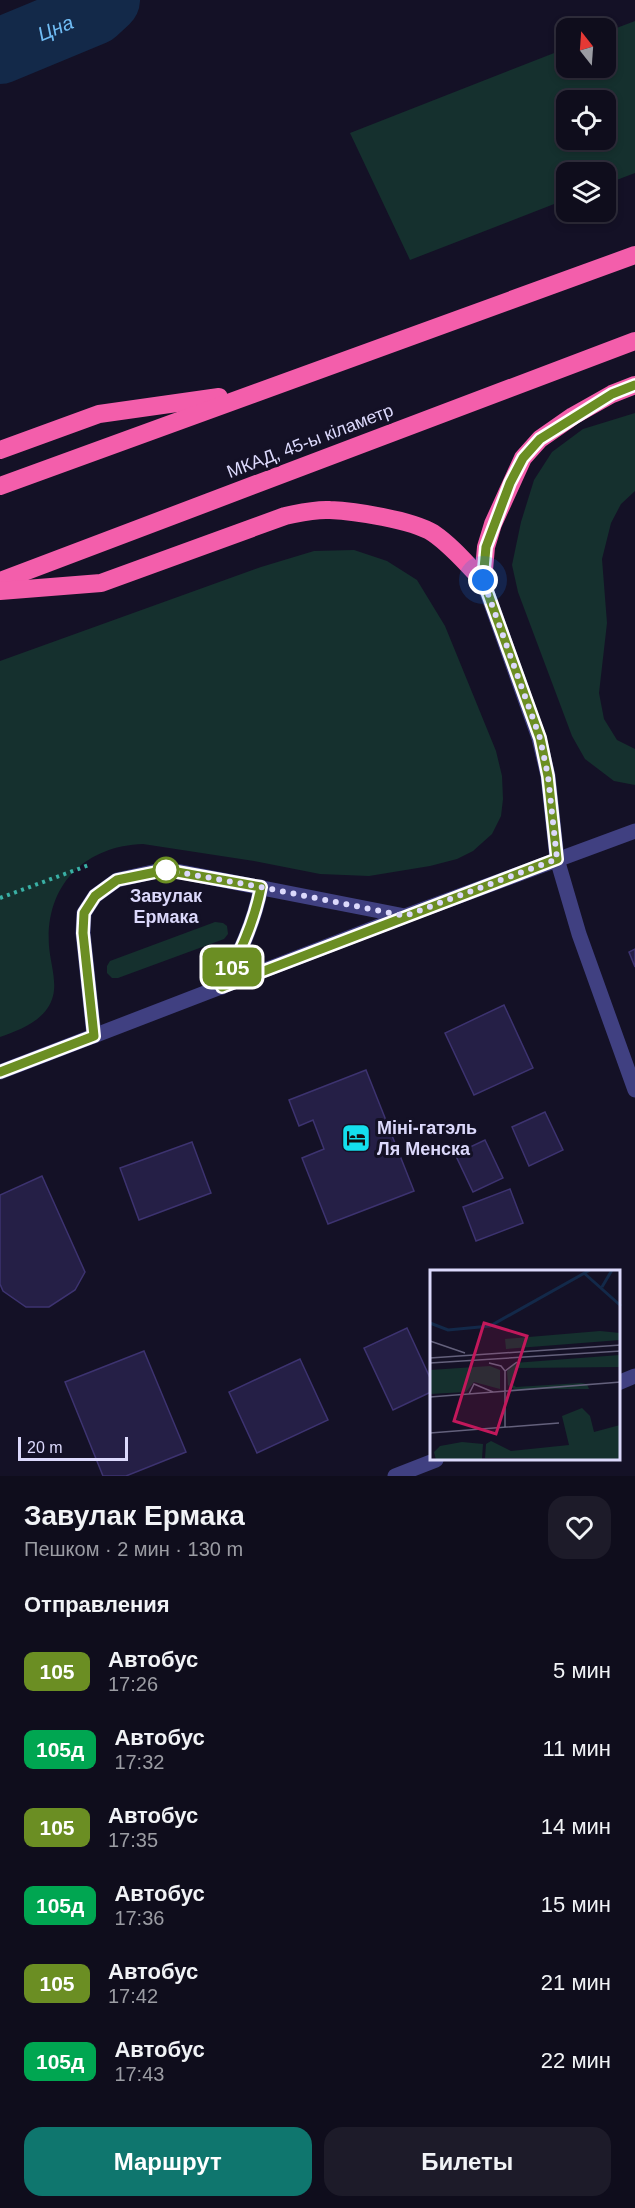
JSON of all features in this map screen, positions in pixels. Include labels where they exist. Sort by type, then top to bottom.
[{"type":"highway","points":[[0,486],[635,255]]},
{"type":"highway","name":"МКАД, 45-ы кіламетр","points":[[0,581],[635,341]]},
{"type":"highway","points":[[483,580],[486,547],[493,524],[523,458],[540,439],[573,416],[612,394],[635,385]]},
{"type":"highway","points":[[0,450],[99,414],[254,392]]},
{"type":"highway","points":[[0,591],[101,583],[285,516],[311,510],[332,510],[404,521],[431,532],[451,547],[483,580]]},
{"type":"street","points":[[483,580],[540,738],[548,776],[557,859],[579,934],[635,1090]]},
{"type":"street","points":[[0,1072],[405,916],[635,831]]},
{"type":"street","points":[[94,1036],[83,933],[84,913],[95,896],[117,880],[166,870],[405,916]]},
{"type":"street","points":[[222,987],[249,935],[261,887]]},
{"type":"street","points":[[620,1382],[635,1376]]},
{"type":"street","points":[[395,1476],[433,1461]]},
{"type":"path","points":[[0,898],[99,862]]},
{"type":"green space","points":[[635,21],[635,173],[616,180],[616,162],[556,162],[556,203],[410,260],[350,133],[556,52],[556,78],[616,78],[616,28]]},
{"type":"green space","points":[[635,413],[635,491],[621,504],[611,523],[602,559],[607,623],[599,693],[604,719],[617,740],[635,749],[635,785],[614,781],[585,759],[572,736],[518,592],[512,565],[521,522],[534,480],[552,452],[583,429]]},
{"type":"green space","points":[[354,550],[387,561],[417,580],[445,626],[496,751],[502,776],[501,816],[492,834],[473,851],[457,859],[369,876],[320,874],[143,844],[122,846],[103,852],[86,861],[72,873],[61,888],[54,905],[49,924],[49,946],[54,978],[54,990],[50,1004],[45,1012],[32,1023],[0,1037],[0,661],[261,567],[314,551]]},
{"type":"green space","points":[[215,922],[227,926],[228,934],[224,939],[118,978],[112,978],[107,973],[110,961]]},
{"type":"building","points":[[635,949],[635,967],[629,952]]},
{"type":"building","points":[[504,1005],[533,1068],[474,1095],[445,1033]]},
{"type":"building","name":"Міні-гатэль Ля Менска","points":[[366,1070],[414,1191],[328,1224],[302,1158],[324,1149],[313,1120],[299,1126],[289,1100]]},
{"type":"building","points":[[545,1112],[563,1150],[529,1166],[512,1127]]},
{"type":"building","points":[[485,1140],[503,1178],[473,1192],[455,1154]]},
{"type":"building","points":[[192,1142],[211,1193],[139,1220],[120,1168]]},
{"type":"building","points":[[42,1176],[85,1272],[75,1290],[49,1307],[26,1307],[3,1291],[0,1284],[0,1195]]},
{"type":"building","points":[[510,1189],[523,1223],[476,1241],[463,1207]]},
{"type":"building","points":[[407,1328],[430,1378],[430,1392],[393,1410],[364,1348]]},
{"type":"building","points":[[144,1351],[186,1452],[126,1476],[103,1476],[65,1382]]},
{"type":"building","points":[[300,1359],[328,1420],[257,1453],[229,1392]]},
{"type":"waterway","name":"Цна","points":[[0,51],[94,12],[107,0]]},
{"type":"bus line","name":"105","points":[[0,1072],[94,1036],[83,933],[84,913],[95,896],[117,880],[166,870],[261,887],[249,935],[222,987],[557,859],[548,776],[540,738],[483,580],[486,547],[510,483],[523,458],[540,439],[573,416],[612,394],[635,385]]},
{"type":"place","name":"Завулак Ермака","points":[[166,870]]},
{"type":"place","name":"Міні-гатэль Ля Менска","points":[[356,1138]]},
{"type":"route","points":[[166,870],[405,916],[557,859],[548,776],[540,738],[483,580]]}]
